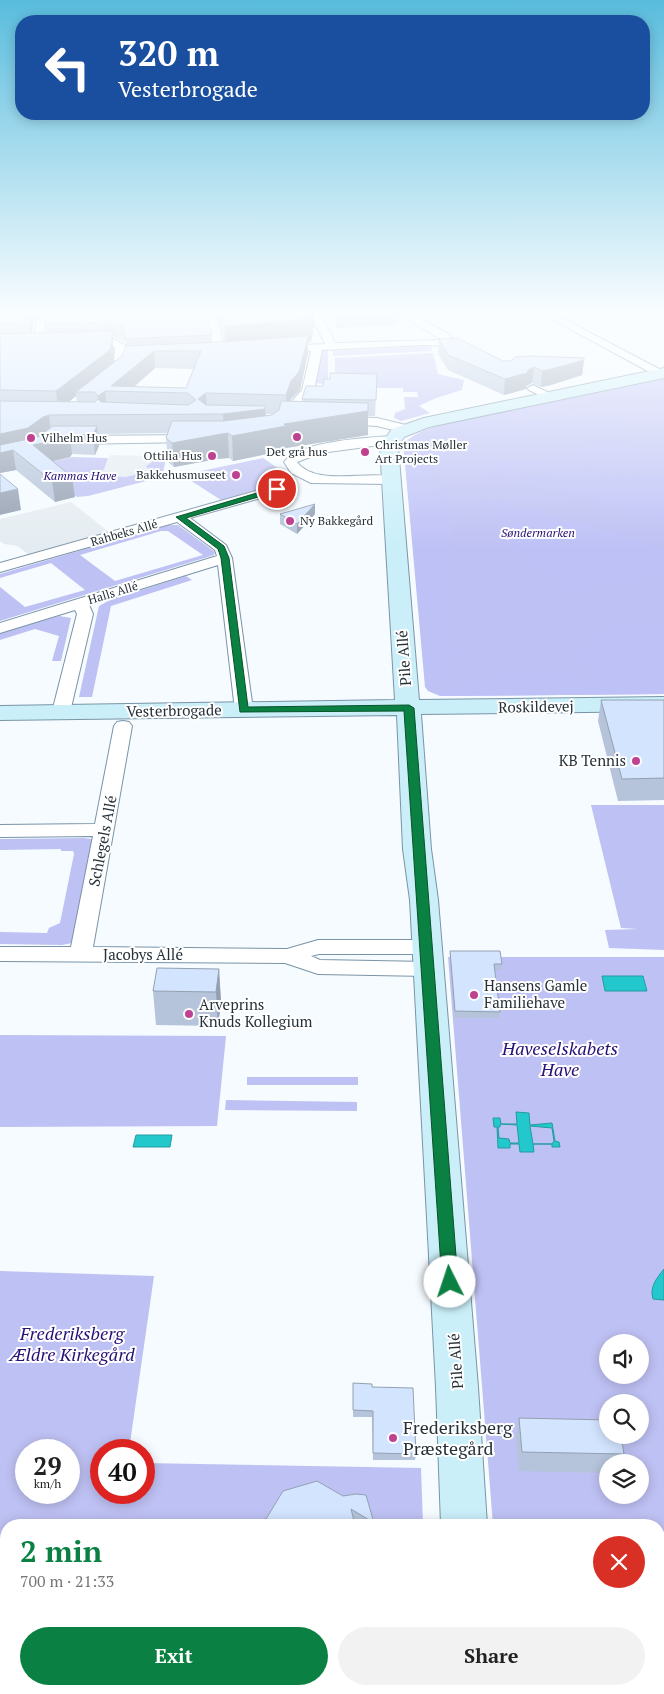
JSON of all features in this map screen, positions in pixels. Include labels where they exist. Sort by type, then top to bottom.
[{"type":"street","points":[[308,391],[299,400],[288,420],[310,420]]},
{"type":"street","points":[[538,391],[547,396]]},
{"type":"street","points":[[390,480],[311,479],[292,467],[290,462],[292,458],[306,453],[398,435],[450,416],[572,391]]},
{"type":"street","points":[[326,420],[377,422],[398,435]]},
{"type":"street","name":"Pile Allé","points":[[398,435],[389,446],[390,480],[399,574],[405,686],[409,708],[417,849],[424,900],[458,1387],[464,1519]]},
{"type":"street","points":[[60,440],[204,439]]},
{"type":"street","name":"Rahbeks Allé","points":[[0,568],[277,489]]},
{"type":"street","points":[[180,517],[222,548],[225,558],[244,710]]},
{"type":"street","name":"Halls Allé","points":[[0,628],[225,558]]},
{"type":"street","points":[[61,712],[85,614],[80,603]]},
{"type":"street","name":"Roskildevej","points":[[409,708],[664,704]]},
{"type":"street","name":"Vesterbrogade","points":[[0,713],[409,708]]},
{"type":"street","name":"Schlegels Allé","points":[[81,954],[123,726]]},
{"type":"street","points":[[0,831],[104,830]]},
{"type":"street","name":"Jacobys Allé","points":[[0,954],[287,956],[318,968],[427,958]]},
{"type":"shaded area","points":[[110,455],[154,456],[152,462],[146,468],[147,472],[125,477],[101,476],[99,473],[105,467]]},
{"type":"shaded area","points":[[71,502],[109,532],[29,555],[18,546],[4,544],[0,541],[0,519]]},
{"type":"shaded area","points":[[602,976],[643,976],[647,991],[605,991]]},
{"type":"shaded area","points":[[516,1112],[529,1113],[530,1125],[552,1123],[555,1141],[559,1142],[560,1147],[552,1147],[554,1141],[552,1128],[530,1126],[534,1152],[520,1152],[519,1144],[510,1144],[510,1148],[498,1148],[497,1127],[494,1127],[493,1118],[500,1118],[501,1124],[517,1124]],"holes":[[[500,1124],[517,1125],[519,1143],[510,1143],[509,1139],[499,1138],[498,1127],[500,1127]]]},
{"type":"shaded area","points":[[136,1135],[172,1135],[170,1147],[133,1147]]},
{"type":"shaded area","points":[[664,1269],[664,1300],[653,1299],[653,1287],[656,1279]]},
{"type":"green space","points":[[459,391],[419,406],[430,413],[401,421],[394,418],[395,413],[405,409],[404,397],[418,397],[417,392],[403,392]]},
{"type":"green space","name":"Søndermarken","points":[[601,391],[664,391],[664,694],[440,696],[428,691],[425,687],[404,446],[407,440],[426,430],[518,407]]},
{"type":"green space","points":[[601,391],[664,391],[596,401],[499,425],[444,446],[408,440],[433,427]]},
{"type":"green space","points":[[647,397],[664,402],[664,418],[646,415],[629,416],[611,427],[540,432],[504,439],[476,439],[495,430],[564,412]]},
{"type":"green space","points":[[615,441],[629,444],[647,453],[664,465],[664,472],[561,467],[498,477],[484,473],[482,468],[487,463],[498,459],[541,459],[604,442]]},
{"type":"green space","points":[[407,443],[444,448],[436,456],[432,464],[433,473],[449,511],[453,528],[449,591],[456,662],[447,668],[450,677],[427,689],[404,452],[404,446]]},
{"type":"green space","name":"Kammas Have","points":[[72,457],[108,458],[100,475],[125,477],[147,472],[146,466],[153,459],[166,459],[162,477],[88,496],[77,497],[37,465]]},
{"type":"green space","points":[[263,458],[289,476],[288,481],[221,500],[182,475]]},
{"type":"green space","points":[[561,470],[664,475],[664,522],[528,485],[518,478]]},
{"type":"green space","points":[[500,501],[664,547],[664,577],[659,576],[584,591],[564,589],[546,575],[555,570],[551,566],[536,566],[523,555],[483,502]]},
{"type":"green space","points":[[167,525],[178,525],[215,552],[214,555],[0,621],[0,587],[25,607],[85,590],[51,563],[0,578],[0,574]],"holes":[[[161,531],[168,531],[203,555],[115,581],[80,555]]]},
{"type":"green space","points":[[186,576],[192,580],[111,606],[92,697],[79,697],[99,606],[110,600]]},
{"type":"green space","points":[[59,616],[71,618],[61,661],[52,661],[59,636],[35,629],[0,640],[0,633]]},
{"type":"green space","points":[[617,624],[664,624],[664,670],[586,668],[570,662],[569,658],[593,636]]},
{"type":"green space","points":[[590,673],[664,676],[664,694],[440,696],[461,682],[476,682],[490,676],[572,675],[575,680],[592,679]]},
{"type":"green space","points":[[591,805],[664,805],[664,950],[609,948],[605,930],[638,929],[621,928]]},
{"type":"green space","points":[[0,839],[92,839],[96,844],[72,943],[62,945],[0,944],[0,932],[47,933],[49,928],[60,923],[74,854],[73,851],[61,851],[61,849],[0,850]]},
{"type":"green space","name":"Haveselskabets Have","points":[[448,957],[664,957],[664,1519],[493,1519]]},
{"type":"green space","points":[[0,1035],[226,1036],[217,1126],[0,1127]]},
{"type":"green space","points":[[247,1077],[358,1077],[358,1085],[247,1085]]},
{"type":"green space","points":[[226,1100],[357,1102],[357,1111],[225,1110]]},
{"type":"green space","name":"Frederiksberg Ældre Kirkegård","points":[[0,1271],[154,1276],[131,1439],[90,1439],[90,1504],[155,1504],[155,1463],[421,1468],[423,1519],[0,1519]]},
{"type":"building","points":[[105,391],[98,396],[95,392],[76,392]]},
{"type":"building","points":[[107,391],[287,391],[286,395],[206,393],[198,399],[206,405],[265,406],[265,409],[223,414],[49,415],[28,428],[0,434],[0,401],[95,402],[98,399],[101,402],[188,405],[196,400],[188,393]]},
{"type":"building","points":[[304,391],[376,391],[376,400],[302,399]]},
{"type":"building","points":[[281,401],[368,403],[368,411],[284,424],[286,426],[232,436],[228,433],[172,443],[166,438],[172,421],[223,421],[272,415],[279,410]]},
{"type":"building","points":[[53,426],[97,426],[93,435],[70,435],[68,438],[33,445],[72,477],[52,481],[13,450],[0,453],[0,445],[38,437]]},
{"type":"building","points":[[0,474],[18,489],[0,493]]},
{"type":"building","points":[[315,504],[297,524],[280,514]]},
{"type":"building","name":"KB Tennis","points":[[601,700],[664,700],[664,778],[622,779]]},
{"type":"building","name":"Hansens Gamle Familiehave","points":[[450,951],[500,951],[502,964],[494,964],[500,1012],[455,1011]]},
{"type":"building","points":[[157,968],[219,969],[216,992],[153,991]]},
{"type":"building","name":"Frederiksberg Præstegård","points":[[353,1383],[372,1384],[372,1387],[413,1388],[416,1454],[373,1453],[373,1411],[353,1410]]},
{"type":"building","points":[[519,1418],[599,1420],[599,1444],[622,1444],[624,1454],[522,1452]]},
{"type":"building","points":[[317,1481],[343,1496],[366,1495],[373,1519],[367,1519],[351,1509],[354,1519],[266,1519],[283,1491]]},
{"type":"place","name":"Det grå hus","points":[[297,437]]},
{"type":"place","name":"Vilhelm Hus","points":[[31,438]]},
{"type":"place","name":"Christmas Møller Art Projects","points":[[365,452]]},
{"type":"place","name":"Ottilia Hus","points":[[212,456]]},
{"type":"place","name":"Bakkehusmuseet","points":[[236,475]]},
{"type":"place","name":"Ny Bakkegård","points":[[290,521]]},
{"type":"place","name":"KB Tennis","points":[[636,761]]},
{"type":"place","name":"Hansens Gamle Familiehave","points":[[474,995]]},
{"type":"place","name":"Arveprins Knuds Kollegium","points":[[189,1014]]},
{"type":"place","name":"Frederiksberg Præstegård","points":[[393,1438]]},
{"type":"route","points":[[277,489],[180,517],[222,548],[232,608],[244,710],[409,708],[417,849],[424,900],[450,1282]]}]
